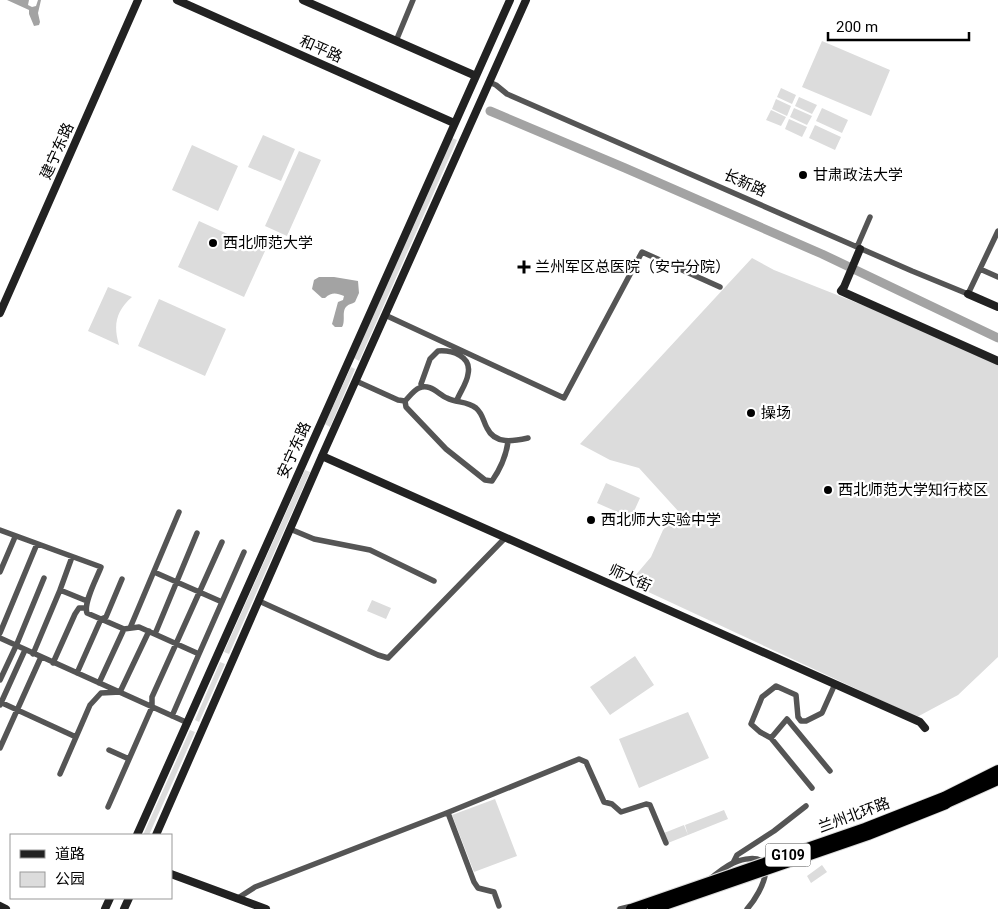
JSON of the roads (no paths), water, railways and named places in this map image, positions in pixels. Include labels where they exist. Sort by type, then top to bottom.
[{"type":"highway","name":"兰州北环路","points":[[653,909],[868,835],[945,800],[998,770]]},
{"type":"highway","name":"兰州北环路","points":[[631,909],[998,780]]},
{"type":"main road","name":"建宁东路","points":[[0,313],[138,0]]},
{"type":"main road","name":"和平路","points":[[177,0],[454,123]]},
{"type":"main road","points":[[302,0],[476,76]]},
{"type":"main road","name":"安宁东路","points":[[137,834],[510,0]]},
{"type":"main road","name":"安宁东路","points":[[156,834],[322,456],[526,0]]},
{"type":"main road","points":[[402,240],[416,246]]},
{"type":"main road","points":[[858,248],[854,264],[841,291],[998,361]]},
{"type":"main road","points":[[968,294],[998,307]]},
{"type":"main road","name":"师大街","points":[[322,456],[920,722],[926,728]]},
{"type":"main road","points":[[172,874],[266,909]]},
{"type":"main road","points":[[0,906],[6,909]]},
{"type":"street","points":[[396,41],[414,0]]},
{"type":"street","name":"长新路","points":[[489,82],[496,84],[507,94],[858,248],[968,294]]},
{"type":"street","points":[[858,248],[870,217]]},
{"type":"street","points":[[968,294],[998,231]]},
{"type":"street","points":[[385,315],[564,398],[642,252],[720,286]]},
{"type":"street","points":[[980,269],[998,277]]},
{"type":"street","points":[[422,387],[421,384],[430,359],[438,350],[448,350],[460,355],[468,364],[468,374],[457,400]]},
{"type":"street","points":[[356,381],[398,400],[404,400],[417,388],[432,388],[445,397],[468,403],[477,409],[490,434],[496,438],[508,442],[528,438]]},
{"type":"street","points":[[404,400],[406,407],[446,449],[485,480],[492,481],[496,475],[507,453],[508,442]]},
{"type":"street","points":[[99,683],[154,572],[179,512]]},
{"type":"street","points":[[290,529],[314,539],[370,550],[434,580]]},
{"type":"street","points":[[0,530],[101,567],[87,601],[85,608],[87,613],[127,629],[139,627],[199,654]]},
{"type":"street","points":[[155,634],[197,533]]},
{"type":"street","points":[[0,572],[15,536]]},
{"type":"street","points":[[258,601],[388,658],[505,538]]},
{"type":"street","points":[[108,807],[152,707],[152,698],[222,542]]},
{"type":"street","points":[[0,633],[37,544]]},
{"type":"street","points":[[172,716],[244,552]]},
{"type":"street","points":[[33,654],[72,557]]},
{"type":"street","points":[[154,572],[222,602]]},
{"type":"street","points":[[0,680],[44,578]]},
{"type":"street","points":[[77,673],[101,619],[106,617],[122,579]]},
{"type":"street","points":[[60,590],[87,601]]},
{"type":"street","points":[[53,662],[75,614],[79,608],[85,608]]},
{"type":"street","points":[[120,692],[148,631]]},
{"type":"street","points":[[0,638],[188,723]]},
{"type":"street","points":[[25,650],[0,703],[76,737]]},
{"type":"street","points":[[0,748],[41,657]]},
{"type":"street","points":[[812,788],[771,738],[751,724],[762,697],[776,686],[796,695],[798,717],[801,721],[806,722],[822,713],[835,684]]},
{"type":"street","points":[[60,774],[90,705],[101,693],[120,692]]},
{"type":"street","points":[[771,738],[787,719],[830,771]]},
{"type":"street","points":[[108,750],[129,759]]},
{"type":"street","points":[[238,898],[255,887],[448,813],[579,759],[586,762],[604,802],[612,804],[621,812],[646,804],[650,805],[666,843]]},
{"type":"street","points":[[734,863],[737,855],[774,831],[806,806]]},
{"type":"street","points":[[448,813],[474,882],[478,888],[494,892],[499,906]]},
{"type":"street","points":[[620,909],[678,892],[708,879],[734,863],[752,859],[761,861],[765,865],[767,873],[757,896],[747,909]]},
{"type":"waterway","points":[[490,111],[822,254],[998,338]]},
{"type":"place","name":"甘肃政法大学","points":[[803,175]]},
{"type":"place","name":"西北师范大学","points":[[213,243]]},
{"type":"place","name":"兰州军区总医院（安宁分院）","points":[[524,267]]},
{"type":"place","name":"操场","points":[[751,413]]},
{"type":"place","name":"西北师范大学知行校区","points":[[828,490]]},
{"type":"place","name":"西北师大实验中学","points":[[591,520]]}]
